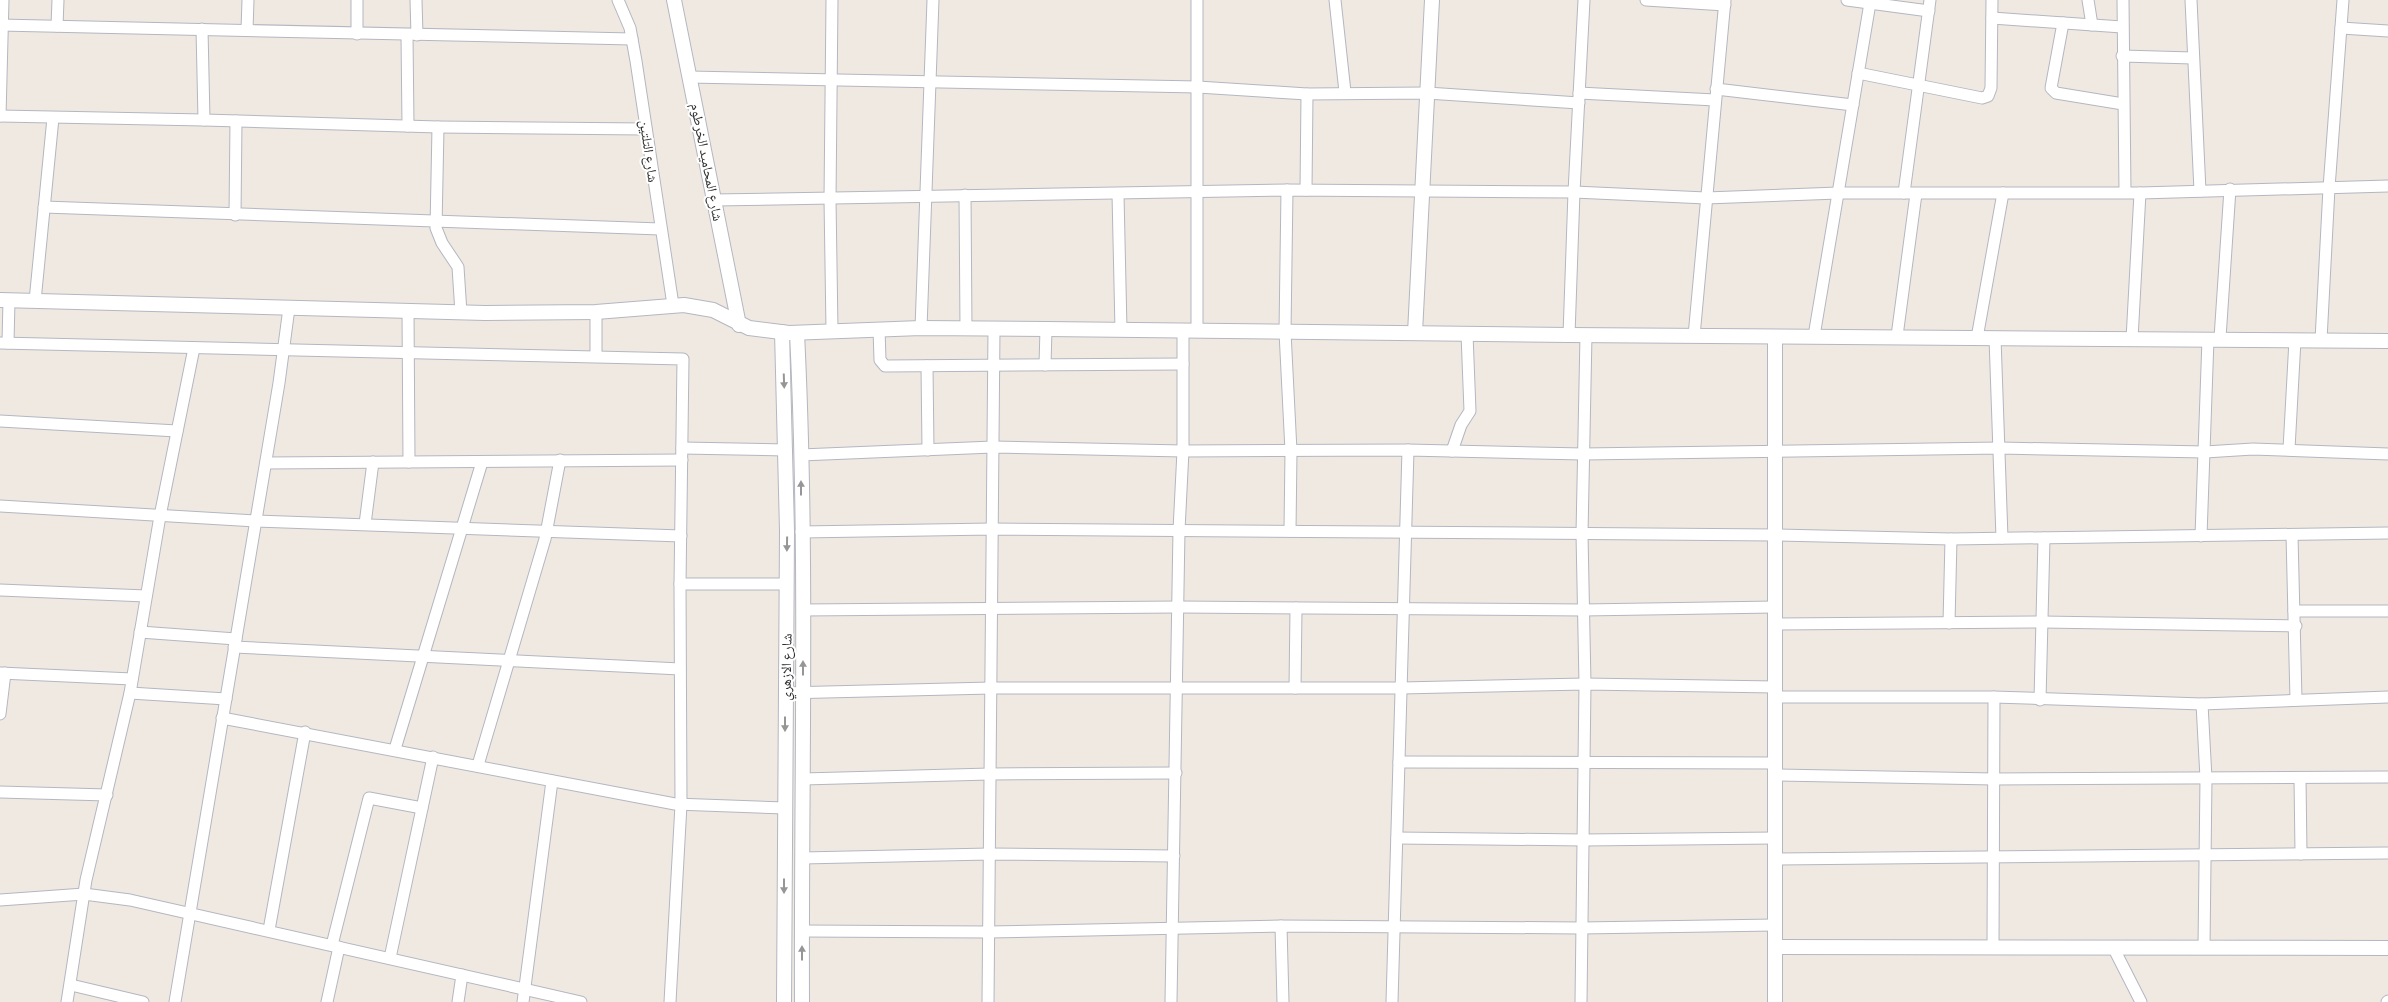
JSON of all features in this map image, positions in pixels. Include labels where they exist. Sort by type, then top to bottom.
[{"type":"street","points":[[4,0],[1,25],[0,116],[438,127],[646,129]]},
{"type":"street","points":[[57,26],[58,0]]},
{"type":"street","points":[[247,30],[248,0]]},
{"type":"street","points":[[357,0],[357,34]]},
{"type":"street","points":[[408,126],[412,35],[416,0]]},
{"type":"street","name":"شارع التلتين","points":[[618,0],[626,16],[632,39],[672,305]]},
{"type":"street","name":"شارع المحاميد الخرطوم","points":[[674,0],[739,324]]},
{"type":"street","points":[[832,0],[830,199],[832,330]]},
{"type":"street","points":[[921,328],[933,0]]},
{"type":"street","points":[[1196,0],[1198,87],[1197,330]]},
{"type":"street","points":[[1335,0],[1345,92]]},
{"type":"street","points":[[1415,334],[1432,0]]},
{"type":"street","points":[[1570,335],[1574,192],[1584,0]]},
{"type":"street","points":[[1646,0],[1725,2],[1694,336]]},
{"type":"street","points":[[1847,0],[1870,4],[1929,5],[1918,84],[1897,336]]},
{"type":"street","points":[[1858,73],[1982,98],[1988,96],[1991,88],[1992,0]]},
{"type":"street","points":[[2088,0],[2092,25]]},
{"type":"street","points":[[2123,0],[2122,56],[2125,192]]},
{"type":"street","points":[[2191,0],[2200,191]]},
{"type":"street","points":[[2321,340],[2329,188],[2343,0]]},
{"type":"street","points":[[1814,336],[1870,4]]},
{"type":"street","points":[[1992,18],[2122,27]]},
{"type":"street","points":[[2063,23],[2051,88],[2056,93],[2123,104]]},
{"type":"street","points":[[1,25],[632,39]]},
{"type":"street","points":[[2341,28],[2388,31]]},
{"type":"street","points":[[202,29],[204,120]]},
{"type":"street","points":[[2122,56],[2193,58]]},
{"type":"street","points":[[689,77],[1198,87],[1307,94],[1345,92],[1579,98],[1715,95],[1853,105]]},
{"type":"street","points":[[1306,190],[1307,94]]},
{"type":"street","points":[[35,301],[53,118]]},
{"type":"street","points":[[235,215],[236,121]]},
{"type":"street","points":[[438,127],[438,236],[458,267],[461,313]]},
{"type":"street","points":[[714,200],[1287,190],[1574,192],[1706,198],[1838,193],[2140,193],[2388,186]]},
{"type":"street","points":[[2201,536],[2205,452],[2214,338],[2230,189]]},
{"type":"street","points":[[1287,190],[1285,332],[1290,451],[1290,531]]},
{"type":"street","points":[[1977,338],[2004,193]]},
{"type":"street","points":[[2132,339],[2140,193]]},
{"type":"street","points":[[1118,194],[1121,330]]},
{"type":"street","points":[[965,195],[966,329]]},
{"type":"street","points":[[44,207],[660,229]]},
{"type":"street","points":[[670,1002],[681,805],[680,584],[683,359],[4,343],[4,300],[461,313],[596,312],[672,305],[708,308],[739,324],[789,333],[832,330],[994,328],[1415,334],[2214,338],[2388,341]]},
{"type":"street","points":[[174,1002],[266,463],[289,308]]},
{"type":"street","points":[[408,311],[408,462]]},
{"type":"street","points":[[596,312],[596,356]]},
{"type":"street","points":[[988,1002],[994,328]]},
{"type":"street","points":[[878,329],[880,360],[883,365],[1183,364]]},
{"type":"street","points":[[1045,365],[1046,329]]},
{"type":"street","points":[[1171,1002],[1179,530],[1183,451],[1183,330]]},
{"type":"street","name":"شارع الازهري","points":[[784,1002],[786,450],[789,333]]},
{"type":"street","name":"شارع الازهري","points":[[789,333],[801,455],[803,610],[802,1002]]},
{"type":"street","points":[[1452,451],[1460,425],[1470,411],[1467,334]]},
{"type":"street","points":[[1581,1002],[1585,684],[1582,534],[1586,335]]},
{"type":"street","points":[[1775,337],[1775,1002]]},
{"type":"street","points":[[1995,338],[2002,538]]},
{"type":"street","points":[[2289,449],[2295,340]]},
{"type":"street","points":[[67,1002],[84,894],[130,693],[160,516],[194,348]]},
{"type":"street","points":[[927,366],[928,450]]},
{"type":"street","points":[[0,421],[178,431]]},
{"type":"street","points":[[801,455],[993,447],[1183,451],[1408,450],[1583,454],[1775,453],[2000,448],[2205,452],[2289,449],[2388,454]]},
{"type":"street","points":[[266,463],[482,462],[786,450]]},
{"type":"street","points":[[1392,1002],[1404,533],[1408,450]]},
{"type":"street","points":[[478,766],[547,531],[560,460]]},
{"type":"street","points":[[365,524],[373,462]]},
{"type":"street","points":[[394,749],[482,462]]},
{"type":"street","points":[[0,506],[256,521],[681,536]]},
{"type":"street","points":[[802,532],[992,528],[1951,538],[2388,533]]},
{"type":"street","points":[[2292,535],[2296,626],[2296,700]]},
{"type":"street","points":[[1949,622],[1951,538]]},
{"type":"street","points":[[2040,700],[2044,538]]},
{"type":"street","points":[[680,584],[787,584]]},
{"type":"street","points":[[0,590],[146,596]]},
{"type":"street","points":[[803,610],[1179,607],[1583,610],[1775,607]]},
{"type":"street","points":[[1295,688],[1296,608]]},
{"type":"street","points":[[2294,611],[2388,610]]},
{"type":"street","points":[[1775,624],[2042,622],[2296,626]]},
{"type":"street","points":[[140,632],[235,643],[422,656],[680,669]]},
{"type":"street","points":[[0,714],[2,673],[132,679]]},
{"type":"street","points":[[786,693],[991,688],[1401,688],[1585,684],[1775,692],[2202,704],[2388,698]]},
{"type":"street","points":[[130,693],[226,699]]},
{"type":"street","points":[[1993,947],[1994,697]]},
{"type":"street","points":[[2202,704],[2206,778],[2204,947]]},
{"type":"street","points":[[222,718],[305,732],[681,805],[785,808]]},
{"type":"street","points":[[269,930],[305,732]]},
{"type":"street","points":[[390,958],[433,757]]},
{"type":"street","points":[[1399,762],[1584,761],[1994,779],[2388,777]]},
{"type":"street","points":[[803,779],[990,774],[1176,773]]},
{"type":"street","points":[[2300,778],[2301,854]]},
{"type":"street","points":[[523,1002],[552,781]]},
{"type":"street","points":[[0,792],[107,795]]},
{"type":"street","points":[[327,1002],[336,946],[369,798],[422,808]]},
{"type":"street","points":[[1397,838],[1584,840],[1775,838]]},
{"type":"street","points":[[1776,859],[2388,853]]},
{"type":"street","points":[[802,858],[989,854],[1174,856]]},
{"type":"street","points":[[0,900],[84,894],[122,899],[189,912],[581,1002]]},
{"type":"street","points":[[802,931],[988,932],[1281,926],[1581,928],[1775,925]]},
{"type":"street","points":[[1281,926],[1283,1002]]},
{"type":"street","points":[[1775,947],[2388,948]]},
{"type":"street","points":[[2113,947],[2141,1002]]},
{"type":"street","points":[[458,1002],[462,975]]},
{"type":"street","points":[[71,985],[143,1002]]}]
